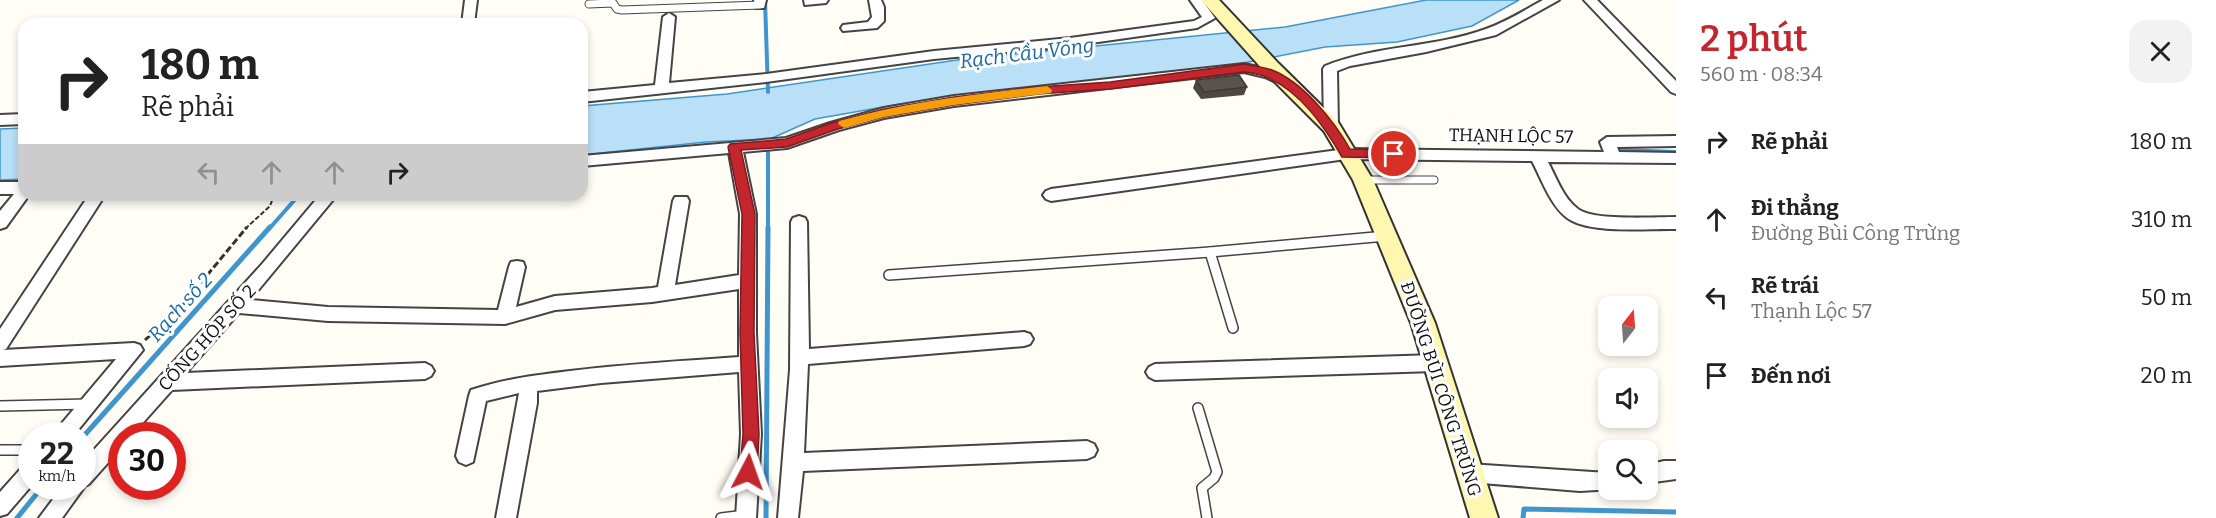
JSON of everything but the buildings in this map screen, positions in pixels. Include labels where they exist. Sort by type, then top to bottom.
[{"type":"street","points":[[469,18],[471,0]]},
{"type":"street","points":[[848,28],[872,25],[879,18],[875,0]]},
{"type":"street","points":[[588,96],[771,78],[934,55],[1070,42],[1197,24],[1209,18],[1196,0]]},
{"type":"street","name":"ĐƯỜNG BÙI CÔNG TRỪNG","points":[[1210,0],[1271,67],[1331,127],[1363,180],[1423,323],[1468,473],[1484,518]]},
{"type":"street","points":[[1331,127],[1330,69],[1363,58],[1426,48],[1491,33],[1553,0]]},
{"type":"street","points":[[1590,0],[1676,89]]},
{"type":"street","points":[[662,89],[669,17]]},
{"type":"street","points":[[588,160],[787,143],[835,126],[884,113],[954,101],[1038,90],[1110,86],[1244,68],[1269,73],[1290,86]]},
{"type":"street","points":[[0,120],[18,119]]},
{"type":"street","points":[[1614,157],[1607,142],[1676,141]]},
{"type":"street","points":[[735,147],[748,214],[746,281],[751,434],[746,516]]},
{"type":"street","name":"THẠNH LỘC 57","points":[[1051,195],[1346,154],[1676,158]]},
{"type":"street","points":[[1537,156],[1566,206],[1575,217],[1597,222],[1676,223]]},
{"type":"street","points":[[0,188],[18,189]]},
{"type":"street","points":[[0,223],[18,198]]},
{"type":"street","points":[[0,344],[93,201]]},
{"type":"street","name":"CỐNG HỘP SỐ 2","points":[[96,462],[236,306],[324,201]]},
{"type":"street","points":[[665,293],[681,201]]},
{"type":"street","points":[[788,518],[795,462],[802,282],[799,222]]},
{"type":"street","points":[[505,317],[517,267]]},
{"type":"street","points":[[236,306],[328,314],[505,317],[555,303],[665,293],[746,281]]},
{"type":"street","points":[[799,357],[1024,339]]},
{"type":"street","points":[[0,358],[134,350]]},
{"type":"street","points":[[73,422],[134,350]]},
{"type":"street","points":[[1155,372],[1435,363]]},
{"type":"street","points":[[466,456],[478,396],[504,387],[601,375],[748,364]]},
{"type":"street","points":[[168,382],[425,371]]},
{"type":"street","points":[[506,518],[528,403],[528,384]]},
{"type":"street","points":[[795,462],[1087,450]]},
{"type":"street","points":[[1658,471],[1676,470]]},
{"type":"street","points":[[1468,473],[1598,482]]},
{"type":"street","points":[[0,507],[18,486]]},
{"type":"street","points":[[49,518],[64,500]]},
{"type":"lane","points":[[589,4],[613,3],[617,9],[622,10],[760,2]]},
{"type":"lane","points":[[1363,180],[1434,180]]},
{"type":"lane","points":[[889,276],[1210,252],[1386,236]]},
{"type":"lane","points":[[1210,252],[1233,328]]},
{"type":"lane","points":[[0,406],[88,404]]},
{"type":"lane","points":[[1198,408],[1217,472],[1214,478],[1202,486],[1207,518]]},
{"type":"lane","points":[[0,450],[18,450]]},
{"type":"lane","points":[[721,518],[746,516]]},
{"type":"path","points":[[134,350],[180,308],[242,232],[270,206],[272,201]]},
{"type":"water","name":"Rạch Cầu Võng","points":[[1426,0],[1519,0],[1472,26],[1397,42],[1325,47],[1233,65],[900,104],[815,119],[770,139],[706,142],[588,154],[588,106],[727,94],[957,60],[1285,27]]},
{"type":"water","points":[[18,128],[18,179],[0,180],[0,129]]},
{"type":"waterway","points":[[765,0],[768,92]]},
{"type":"waterway","points":[[768,146],[768,227]]},
{"type":"waterway","points":[[1620,150],[1676,152]]},
{"type":"waterway","name":"Rạch số 2","points":[[269,229],[294,201]]},
{"type":"waterway","name":"Rạch số 2","points":[[96,422],[270,227]]},
{"type":"waterway","points":[[766,518],[768,227]]},
{"type":"waterway","name":"Rạch số 2","points":[[17,518],[32,500]]},
{"type":"waterway","points":[[1523,518],[1524,509],[1676,512]]},
{"type":"slow traffic","points":[[844,124],[884,113],[954,101],[1047,90]]},
{"type":"route","points":[[748,472],[751,434],[746,281],[748,214],[735,147],[787,143],[835,126],[884,113],[954,101],[1038,90],[1110,86],[1244,68],[1269,73],[1290,86],[1331,127],[1346,154],[1394,154]]}]
